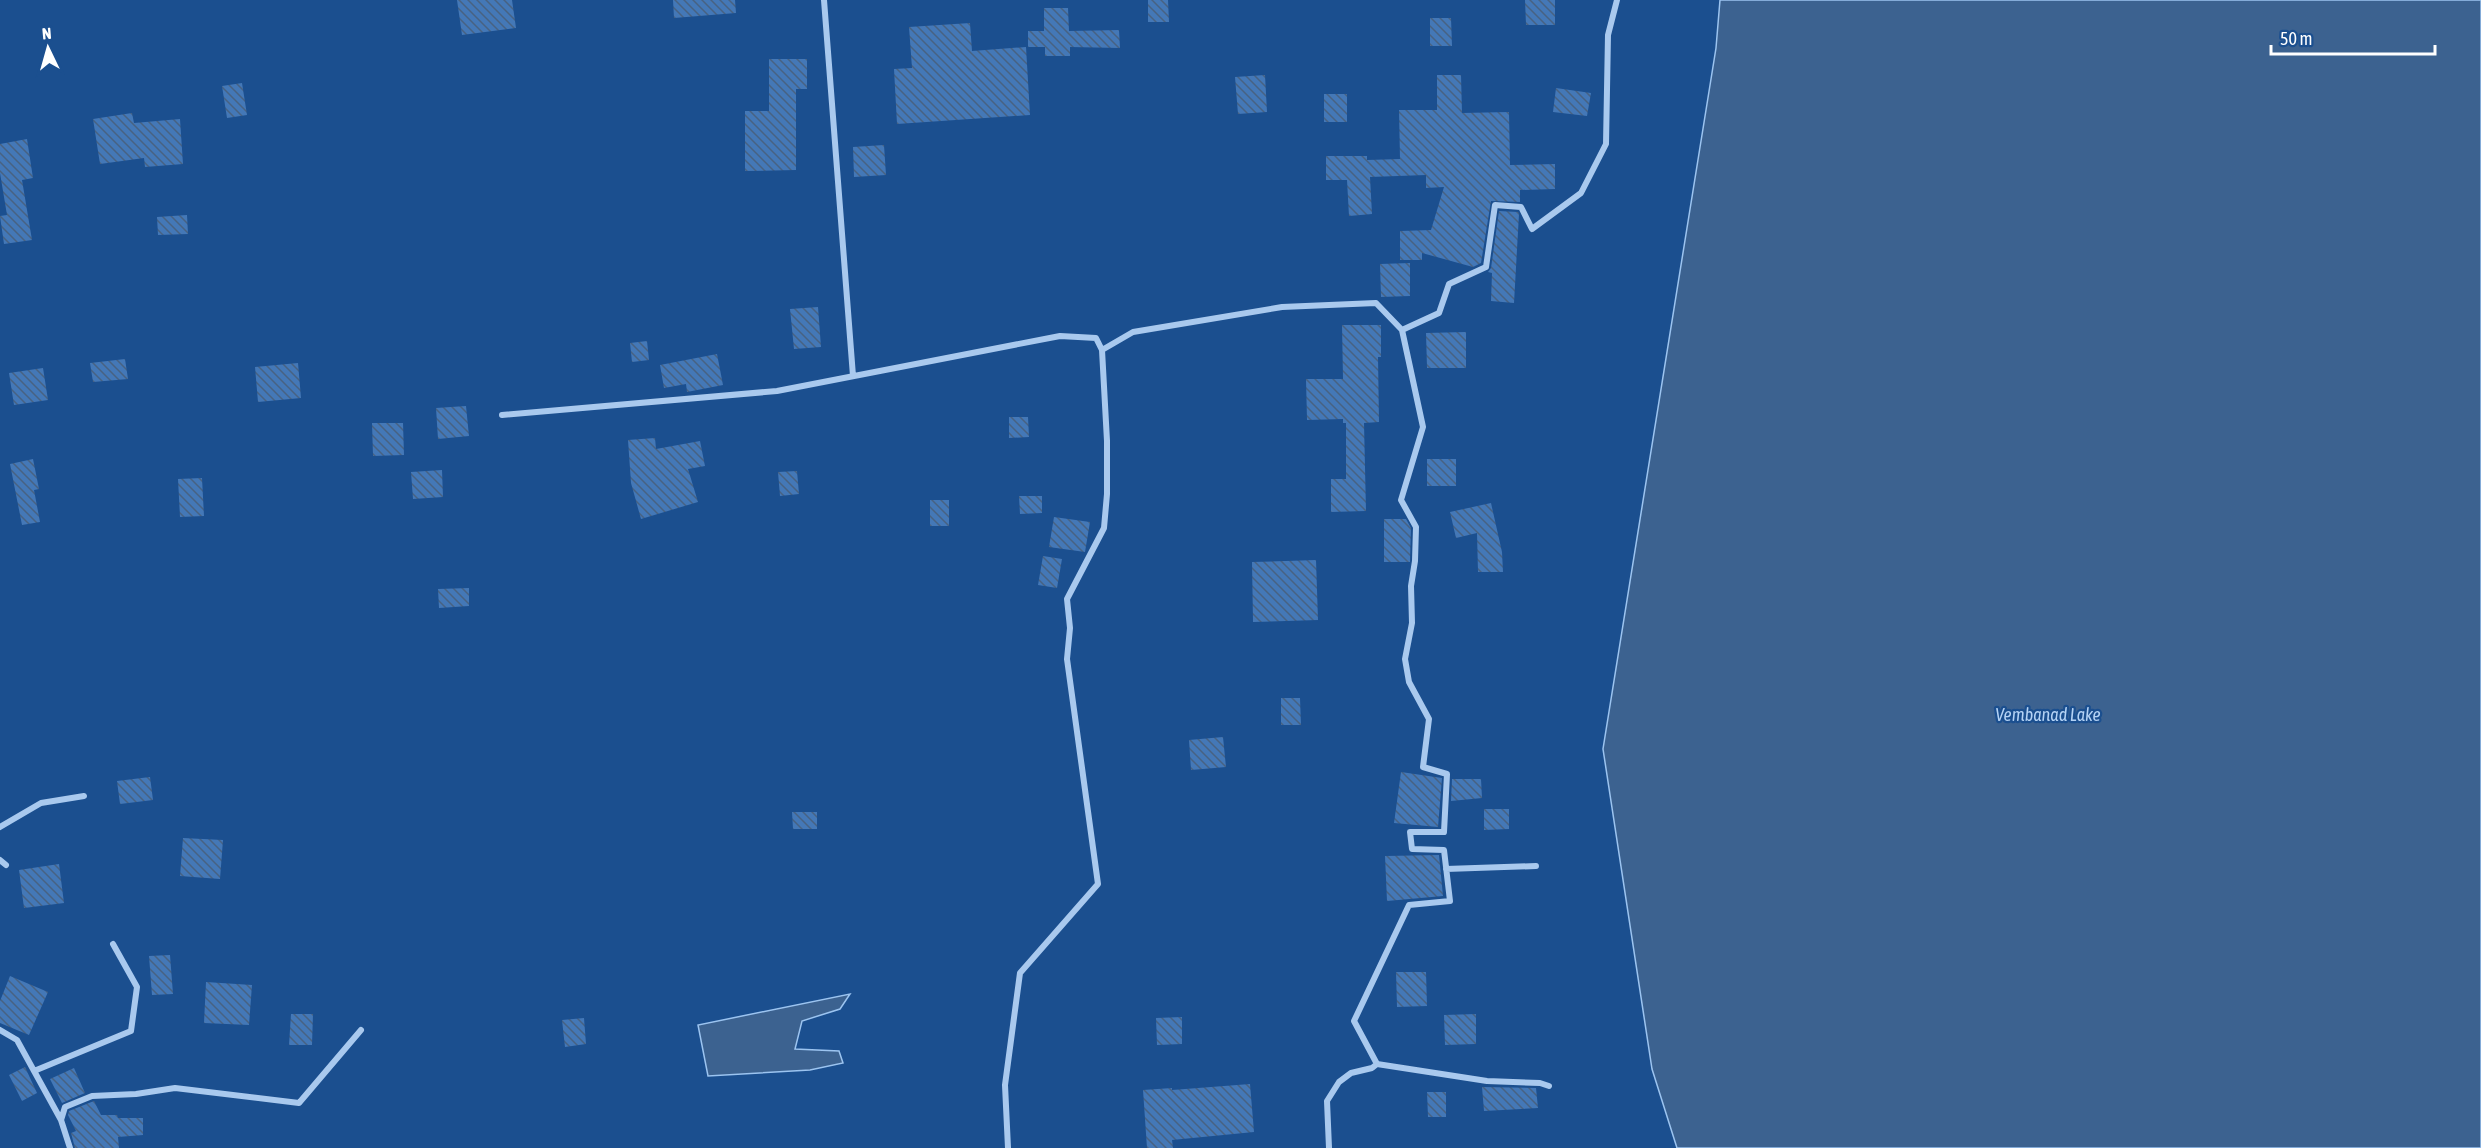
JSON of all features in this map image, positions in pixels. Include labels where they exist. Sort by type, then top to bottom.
[{"type":"street","points":[[824,0],[853,376]]},
{"type":"street","points":[[1402,330],[1439,313],[1449,284],[1486,267],[1496,205],[1521,207],[1532,230],[1581,193],[1606,144],[1608,35],[1617,0]]},
{"type":"street","points":[[1102,350],[1133,332],[1282,308],[1376,303],[1402,330],[1423,427],[1401,500],[1416,526],[1415,561],[1411,586],[1412,623],[1405,659],[1409,682],[1429,719],[1423,767],[1447,774],[1444,832],[1410,832],[1412,849],[1444,850],[1450,901],[1409,905],[1354,1021],[1377,1064]]},
{"type":"street","points":[[502,415],[777,391],[1060,336],[1096,338],[1102,350],[1107,441],[1107,494],[1104,528],[1067,599],[1070,628],[1067,659],[1098,884],[1020,973],[1005,1085],[1008,1148]]},
{"type":"street","points":[[0,827],[41,803],[84,796]]},
{"type":"street","points":[[0,860],[6,866]]},
{"type":"street","points":[[1446,869],[1536,866]]},
{"type":"street","points":[[34,1071],[131,1031],[137,987],[113,944]]},
{"type":"street","points":[[61,1120],[65,1107],[92,1096],[136,1094],[175,1088],[299,1103],[361,1029]]},
{"type":"street","points":[[0,1030],[17,1040],[61,1120],[70,1148]]},
{"type":"street","points":[[1329,1148],[1327,1101],[1339,1082],[1351,1072],[1372,1068],[1377,1064],[1487,1081],[1540,1083],[1549,1086]]},
{"type":"water","name":"Vembanad Lake","points":[[1720,0],[2481,0],[2481,1148],[1677,1148],[1652,1069],[1603,749],[1716,48]]},
{"type":"water","points":[[850,994],[840,1009],[802,1021],[795,1049],[839,1051],[843,1063],[810,1070],[708,1076],[698,1025]]},
{"type":"building","points":[[457,0],[512,0],[516,28],[462,35]]},
{"type":"building","points":[[673,0],[735,0],[736,13],[674,18]]},
{"type":"building","points":[[1148,0],[1168,0],[1169,22],[1148,22]]},
{"type":"building","points":[[1525,0],[1555,0],[1555,25],[1526,25]]},
{"type":"building","points":[[1044,8],[1068,8],[1069,31],[1119,30],[1120,48],[1070,47],[1070,56],[1045,56],[1045,47],[1028,47],[1028,31],[1044,31]]},
{"type":"building","points":[[1430,18],[1451,18],[1452,46],[1430,46]]},
{"type":"building","points":[[970,23],[972,51],[1026,47],[1030,115],[897,124],[894,69],[912,68],[909,27]]},
{"type":"building","points":[[769,59],[807,59],[807,89],[796,89],[796,170],[745,171],[745,111],[769,111]]},
{"type":"building","points":[[1265,75],[1267,112],[1238,114],[1235,77]]},
{"type":"building","points":[[1437,75],[1461,75],[1462,113],[1509,112],[1510,165],[1555,164],[1555,189],[1520,190],[1520,202],[1491,201],[1481,263],[1473,267],[1422,253],[1422,260],[1400,260],[1400,231],[1431,230],[1444,187],[1426,188],[1426,175],[1370,177],[1372,214],[1349,216],[1347,180],[1326,180],[1326,156],[1367,156],[1367,160],[1400,159],[1399,110],[1437,110]]},
{"type":"building","points":[[242,83],[247,115],[227,118],[222,86]]},
{"type":"building","points":[[1556,88],[1591,93],[1587,116],[1553,112]]},
{"type":"building","points":[[1324,94],[1347,94],[1347,122],[1324,122]]},
{"type":"building","points":[[132,113],[134,123],[180,119],[183,164],[145,167],[144,158],[100,164],[93,119]]},
{"type":"building","points":[[27,139],[33,178],[22,180],[32,240],[4,244],[0,216],[7,215],[0,173],[0,144]]},
{"type":"building","points":[[884,145],[886,175],[854,177],[853,147]]},
{"type":"building","points":[[1499,211],[1518,212],[1519,214],[1514,303],[1491,301],[1492,273],[1488,272],[1491,268]]},
{"type":"building","points":[[187,215],[188,234],[158,235],[157,217]]},
{"type":"building","points":[[1410,263],[1410,296],[1381,297],[1380,264]]},
{"type":"building","points":[[818,307],[821,347],[794,349],[790,309]]},
{"type":"building","points":[[1342,325],[1381,325],[1381,357],[1378,357],[1379,422],[1364,423],[1366,511],[1331,512],[1331,479],[1346,479],[1346,423],[1343,423],[1343,419],[1307,420],[1306,379],[1343,379]]},
{"type":"building","points":[[1466,332],[1466,368],[1427,368],[1426,333]]},
{"type":"building","points":[[647,341],[649,360],[632,362],[630,343]]},
{"type":"building","points":[[717,354],[723,385],[687,392],[686,384],[664,388],[660,365]]},
{"type":"building","points":[[125,359],[128,379],[93,382],[90,363]]},
{"type":"building","points":[[298,363],[301,398],[258,402],[255,367]]},
{"type":"building","points":[[43,368],[48,400],[14,405],[9,373]]},
{"type":"building","points":[[466,406],[469,436],[438,439],[436,408]]},
{"type":"building","points":[[1009,417],[1028,417],[1029,437],[1009,438]]},
{"type":"building","points":[[372,423],[403,423],[404,455],[373,456]]},
{"type":"building","points":[[655,438],[656,449],[700,441],[705,466],[688,469],[698,502],[641,519],[631,483],[628,440]]},
{"type":"building","points":[[33,459],[39,489],[34,490],[40,522],[22,525],[10,464]]},
{"type":"building","points":[[1427,459],[1456,459],[1456,486],[1427,486]]},
{"type":"building","points":[[442,470],[443,497],[413,499],[411,472]]},
{"type":"building","points":[[797,471],[799,494],[780,496],[778,472]]},
{"type":"building","points":[[202,478],[204,516],[180,517],[178,479]]},
{"type":"building","points":[[1019,496],[1042,496],[1042,513],[1020,514]]},
{"type":"building","points":[[930,500],[949,500],[949,526],[930,526]]},
{"type":"building","points":[[1491,503],[1502,552],[1503,572],[1478,572],[1477,533],[1456,538],[1450,512]]},
{"type":"building","points":[[1054,517],[1090,522],[1085,552],[1049,547]]},
{"type":"building","points":[[1384,519],[1406,519],[1411,528],[1410,562],[1384,562]]},
{"type":"building","points":[[1043,556],[1062,559],[1057,588],[1038,585]]},
{"type":"building","points":[[1316,560],[1318,620],[1253,622],[1252,562]]},
{"type":"building","points":[[469,588],[469,606],[439,608],[438,589]]},
{"type":"building","points":[[1281,698],[1300,698],[1301,725],[1281,725]]},
{"type":"building","points":[[1223,737],[1226,767],[1191,770],[1189,740]]},
{"type":"building","points":[[1401,772],[1442,778],[1438,827],[1394,823]]},
{"type":"building","points":[[150,777],[153,800],[120,804],[117,781]]},
{"type":"building","points":[[1452,779],[1481,779],[1482,798],[1451,801]]},
{"type":"building","points":[[1484,809],[1509,809],[1509,829],[1484,830]]},
{"type":"building","points":[[792,812],[817,812],[817,829],[793,829]]},
{"type":"building","points":[[183,838],[223,840],[220,879],[180,876]]},
{"type":"building","points":[[1439,855],[1443,896],[1387,901],[1385,856]]},
{"type":"building","points":[[59,864],[64,903],[24,908],[19,870]]},
{"type":"building","points":[[170,955],[173,994],[152,995],[149,956]]},
{"type":"building","points":[[1396,972],[1426,972],[1427,1006],[1397,1007]]},
{"type":"building","points":[[10,976],[48,992],[29,1035],[0,1023],[0,1001]]},
{"type":"building","points":[[206,982],[252,985],[249,1025],[204,1023]]},
{"type":"building","points":[[291,1014],[313,1014],[312,1045],[289,1045]]},
{"type":"building","points":[[1476,1014],[1476,1044],[1445,1045],[1444,1015]]},
{"type":"building","points":[[1182,1017],[1182,1044],[1157,1045],[1156,1018]]},
{"type":"building","points":[[584,1018],[586,1044],[565,1047],[562,1020]]},
{"type":"building","points":[[25,1067],[37,1093],[22,1101],[9,1075]]},
{"type":"building","points":[[74,1068],[85,1093],[62,1103],[50,1079]]},
{"type":"building","points":[[1250,1084],[1254,1132],[1172,1140],[1173,1148],[1147,1148],[1143,1090]]},
{"type":"building","points":[[1482,1087],[1536,1088],[1538,1108],[1484,1111]]},
{"type":"building","points":[[1427,1092],[1446,1092],[1446,1117],[1428,1117]]},
{"type":"building","points":[[94,1101],[101,1115],[143,1118],[143,1135],[118,1137],[119,1148],[75,1148],[71,1133],[76,1131],[68,1115],[69,1111]]}]
